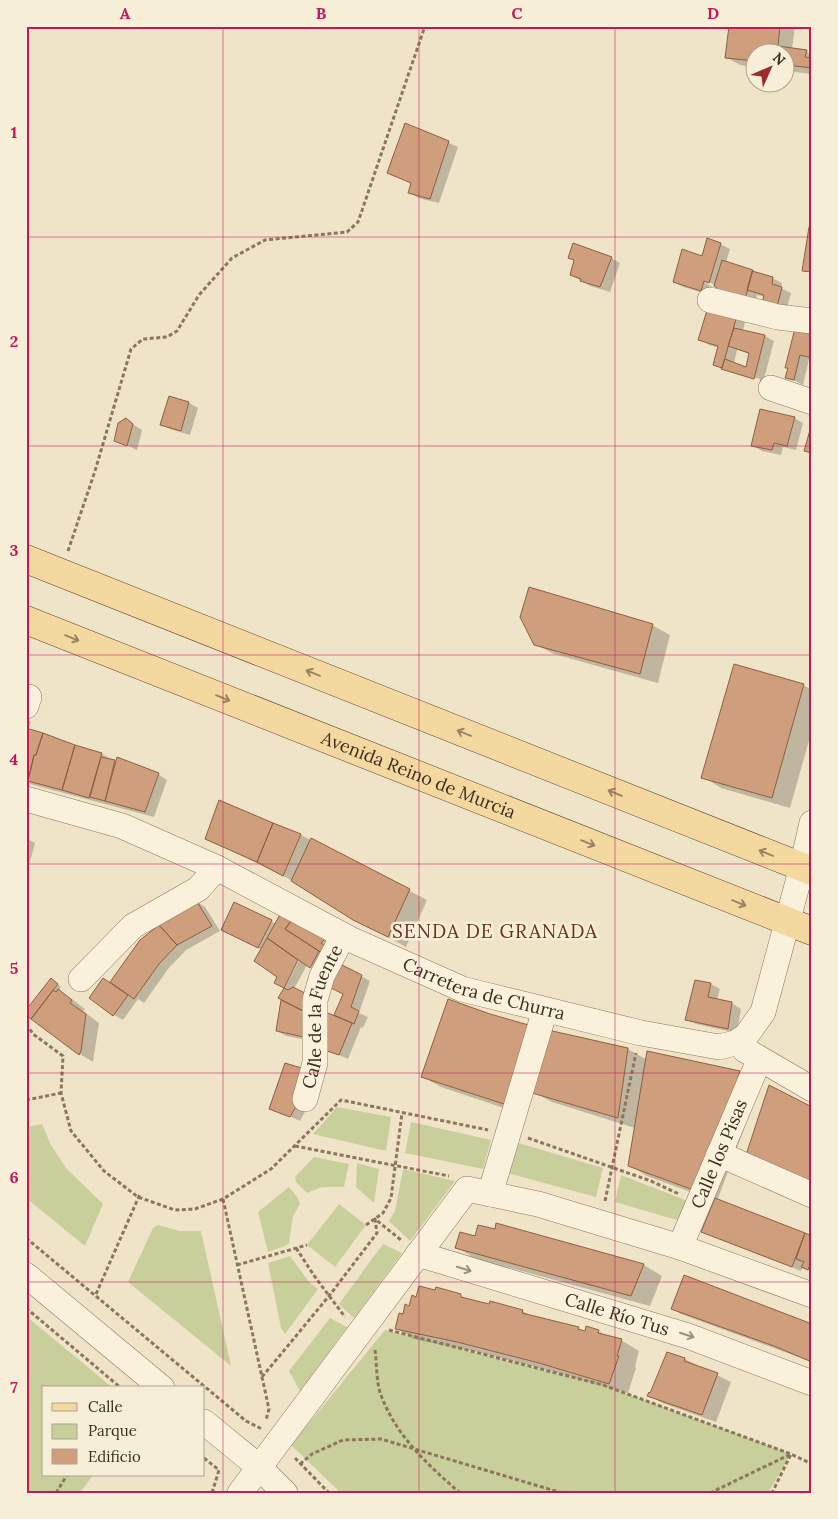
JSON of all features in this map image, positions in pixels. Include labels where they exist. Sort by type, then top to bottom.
[{"type":"main road","points":[[26,559],[807,869]]},
{"type":"main road","name":"Avenida Reino de Murcia","points":[[26,620],[812,932]]},
{"type":"street","points":[[710,300],[778,318],[812,321]]},
{"type":"street","points":[[771,388],[812,402]]},
{"type":"street","name":"Carretera de Churra","points":[[26,799],[122,826],[217,868],[343,936],[462,989],[640,1033],[719,1046],[735,1043]]},
{"type":"street","points":[[812,823],[807,869],[787,922],[762,1012],[746,1036],[735,1043],[759,1060],[812,1089]]},
{"type":"street","points":[[81,979],[133,926],[198,889],[217,868]]},
{"type":"street","name":"Calle de la Fuente","points":[[305,1099],[316,1063],[315,1000],[322,976],[343,936]]},
{"type":"street","points":[[490,1194],[545,1010]]},
{"type":"street","name":"Calle los Pisas","points":[[680,1247],[759,1060]]},
{"type":"street","points":[[719,1154],[812,1195]]},
{"type":"street","points":[[240,1493],[467,1189],[538,1204],[680,1247],[812,1295]]},
{"type":"street","name":"Calle Río Tus","points":[[418,1254],[688,1336],[812,1384]]},
{"type":"street","points":[[26,1275],[160,1386]]},
{"type":"street","points":[[205,1423],[259,1468],[285,1493]]},
{"type":"path","points":[[61,573],[95,471],[131,349],[143,339],[167,337],[178,331],[199,295],[232,258],[265,240],[347,232],[358,222],[425,26]]},
{"type":"path","points":[[26,1024],[33,1034],[63,1056],[60,1093],[71,1131],[104,1171],[139,1195],[175,1210],[195,1209],[223,1199],[271,1170],[340,1100],[526,1137],[651,1181],[698,1203]]},
{"type":"path","points":[[600,1223],[640,1033]]},
{"type":"path","points":[[26,1100],[60,1093]]},
{"type":"path","points":[[366,1225],[384,1213],[391,1198],[402,1113]]},
{"type":"path","points":[[96,1294],[139,1195]]},
{"type":"path","points":[[205,1386],[246,1421],[264,1430],[269,1409],[223,1199]]},
{"type":"path","points":[[375,1219],[418,1254]]},
{"type":"path","points":[[262,1377],[329,1296],[377,1233],[375,1219]]},
{"type":"path","points":[[26,1238],[96,1294],[205,1386]]},
{"type":"path","points":[[237,1265],[307,1245]]},
{"type":"path","points":[[296,1248],[342,1314],[360,1331],[378,1342],[375,1348],[381,1394],[400,1432],[421,1458],[460,1493]]},
{"type":"path","points":[[26,1308],[119,1386]]},
{"type":"path","points":[[386,1330],[603,1385],[791,1454],[812,1464]]},
{"type":"path","points":[[300,1464],[312,1454],[343,1440],[382,1439],[562,1493]]},
{"type":"path","points":[[277,1442],[329,1493]]},
{"type":"path","points":[[710,1493],[791,1454]]},
{"type":"path","points":[[772,1493],[791,1454]]},
{"type":"path","points":[[205,1459],[219,1470],[212,1493]]},
{"type":"path","points":[[56,1493],[67,1476]]},
{"type":"green space","points":[[337,1107],[391,1117],[386,1151],[313,1134]]},
{"type":"green space","points":[[411,1122],[491,1140],[483,1169],[405,1153]]},
{"type":"green space","points":[[42,1124],[51,1145],[66,1168],[103,1204],[85,1246],[26,1198],[26,1127]]},
{"type":"green space","points":[[515,1142],[603,1168],[596,1197],[507,1173]]},
{"type":"green space","points":[[314,1157],[349,1164],[344,1187],[322,1187],[307,1193],[296,1182],[295,1177]]},
{"type":"green space","points":[[357,1163],[379,1169],[374,1203],[356,1187]]},
{"type":"green space","points":[[403,1169],[455,1181],[410,1241],[389,1221],[395,1211]]},
{"type":"green space","points":[[621,1175],[688,1201],[680,1221],[615,1202]]},
{"type":"green space","points":[[289,1187],[298,1198],[300,1204],[293,1216],[289,1243],[268,1252],[258,1212]]},
{"type":"green space","points":[[339,1204],[366,1225],[335,1267],[307,1245]]},
{"type":"green space","points":[[158,1225],[180,1231],[201,1231],[231,1366],[128,1282],[153,1228]]},
{"type":"green space","points":[[383,1244],[402,1253],[354,1318],[339,1304]]},
{"type":"green space","points":[[290,1256],[310,1283],[318,1289],[285,1334],[281,1328],[268,1263]]},
{"type":"green space","points":[[26,1316],[111,1386],[42,1386],[42,1476],[92,1476],[80,1493],[26,1493]]},
{"type":"green space","points":[[330,1318],[347,1327],[300,1391],[289,1371]]},
{"type":"green space","points":[[385,1330],[603,1385],[791,1454],[768,1493],[341,1493],[291,1445]]},
{"type":"building","points":[[729,26],[780,26],[778,42],[746,42],[746,60],[725,58]]},
{"type":"building","points":[[796,48],[807,50],[805,57],[812,58],[812,68],[796,66]]},
{"type":"building","points":[[405,123],[449,141],[430,199],[408,193],[411,183],[387,173]]},
{"type":"building","points":[[809,227],[812,227],[812,272],[802,271]]},
{"type":"building","points":[[707,238],[721,243],[709,283],[704,281],[701,291],[673,282],[682,249],[702,256]]},
{"type":"building","points":[[573,243],[612,257],[600,287],[580,281],[581,279],[570,275],[574,260],[568,258]]},
{"type":"building","points":[[722,260],[753,270],[744,303],[715,294],[717,288],[714,286]]},
{"type":"building","points":[[752,271],[773,277],[772,284],[782,287],[776,311],[761,307],[764,295],[747,290]]},
{"type":"building","points":[[708,307],[737,316],[722,368],[713,365],[718,346],[698,340]]},
{"type":"building","points":[[734,328],[765,335],[754,379],[721,369],[725,359],[746,367],[749,353],[728,346]]},
{"type":"building","points":[[795,328],[812,332],[812,358],[800,355],[794,380],[785,378],[788,368],[785,368]]},
{"type":"building","points":[[169,396],[189,402],[181,431],[160,425]]},
{"type":"building","points":[[760,409],[795,417],[787,446],[774,443],[772,450],[751,446]]},
{"type":"building","points":[[126,418],[133,424],[127,446],[114,441],[118,423]]},
{"type":"building","points":[[812,423],[812,453],[804,451]]},
{"type":"building","points":[[529,587],[653,624],[640,674],[534,645],[520,617]]},
{"type":"building","points":[[734,664],[804,684],[772,798],[701,778]]},
{"type":"building","points":[[26,728],[43,733],[36,755],[34,755],[28,781],[26,781]]},
{"type":"building","points":[[43,733],[75,745],[62,790],[28,781],[34,755],[36,755]]},
{"type":"building","points":[[75,745],[102,753],[89,798],[62,790]]},
{"type":"building","points":[[101,757],[115,760],[105,801],[90,797]]},
{"type":"building","points":[[117,757],[159,773],[145,812],[105,801]]},
{"type":"building","points":[[219,800],[273,823],[257,862],[205,839]]},
{"type":"building","points":[[273,823],[301,834],[283,876],[257,862]]},
{"type":"building","points":[[311,838],[410,889],[388,937],[353,920],[291,881]]},
{"type":"building","points":[[196,900],[212,926],[177,945],[159,925]]},
{"type":"building","points":[[234,902],[272,920],[258,948],[221,930]]},
{"type":"building","points":[[282,911],[294,917],[285,929],[319,951],[310,968],[267,938]]},
{"type":"building","points":[[294,917],[325,939],[321,943],[329,949],[325,955],[285,929]]},
{"type":"building","points":[[159,925],[177,945],[159,964],[134,999],[110,982],[140,940]]},
{"type":"building","points":[[267,938],[298,960],[284,988],[274,983],[277,977],[254,961]]},
{"type":"building","points":[[338,963],[362,975],[351,1007],[359,1011],[354,1024],[334,1015],[343,994],[327,986]]},
{"type":"building","points":[[51,978],[58,984],[31,1019],[26,1015],[26,1010]]},
{"type":"building","points":[[103,978],[128,995],[113,1016],[89,998]]},
{"type":"building","points":[[695,980],[711,983],[708,997],[732,1002],[728,1029],[685,1020]]},
{"type":"building","points":[[293,987],[313,997],[309,1014],[278,998],[284,988],[288,990]]},
{"type":"building","points":[[58,989],[72,1000],[70,1003],[86,1014],[79,1055],[31,1019],[53,990],[56,992]]},
{"type":"building","points":[[448,999],[532,1026],[507,1105],[421,1077]]},
{"type":"building","points":[[281,1000],[309,1014],[304,1037],[276,1031]]},
{"type":"building","points":[[323,1011],[352,1023],[339,1055],[324,1050]]},
{"type":"building","points":[[548,1030],[628,1048],[618,1118],[532,1093]]},
{"type":"building","points":[[647,1051],[740,1071],[726,1118],[699,1192],[628,1166]]},
{"type":"building","points":[[285,1063],[308,1070],[297,1105],[290,1117],[269,1109]]},
{"type":"building","points":[[769,1085],[812,1107],[812,1188],[744,1161]]},
{"type":"building","points":[[715,1198],[805,1233],[792,1267],[701,1232]]},
{"type":"building","points":[[496,1223],[644,1264],[631,1296],[455,1248],[460,1232],[475,1236],[478,1225],[495,1229]]},
{"type":"building","points":[[805,1233],[812,1236],[812,1268],[809,1267],[808,1270],[801,1267],[804,1262],[796,1259]]},
{"type":"building","points":[[684,1275],[812,1324],[812,1362],[774,1346],[671,1309]]},
{"type":"building","points":[[419,1286],[435,1290],[436,1287],[461,1294],[461,1297],[489,1304],[490,1301],[523,1310],[522,1313],[579,1327],[578,1329],[585,1331],[586,1326],[599,1330],[598,1333],[622,1339],[617,1356],[619,1356],[609,1384],[539,1363],[457,1342],[395,1329],[399,1313],[403,1314],[405,1304],[409,1306],[412,1295],[416,1297]]},
{"type":"building","points":[[667,1352],[685,1358],[684,1361],[718,1373],[702,1415],[647,1396]]},
{"type":"district","name":"SENDA DE GRANADA","points":[[495,931]]}]
